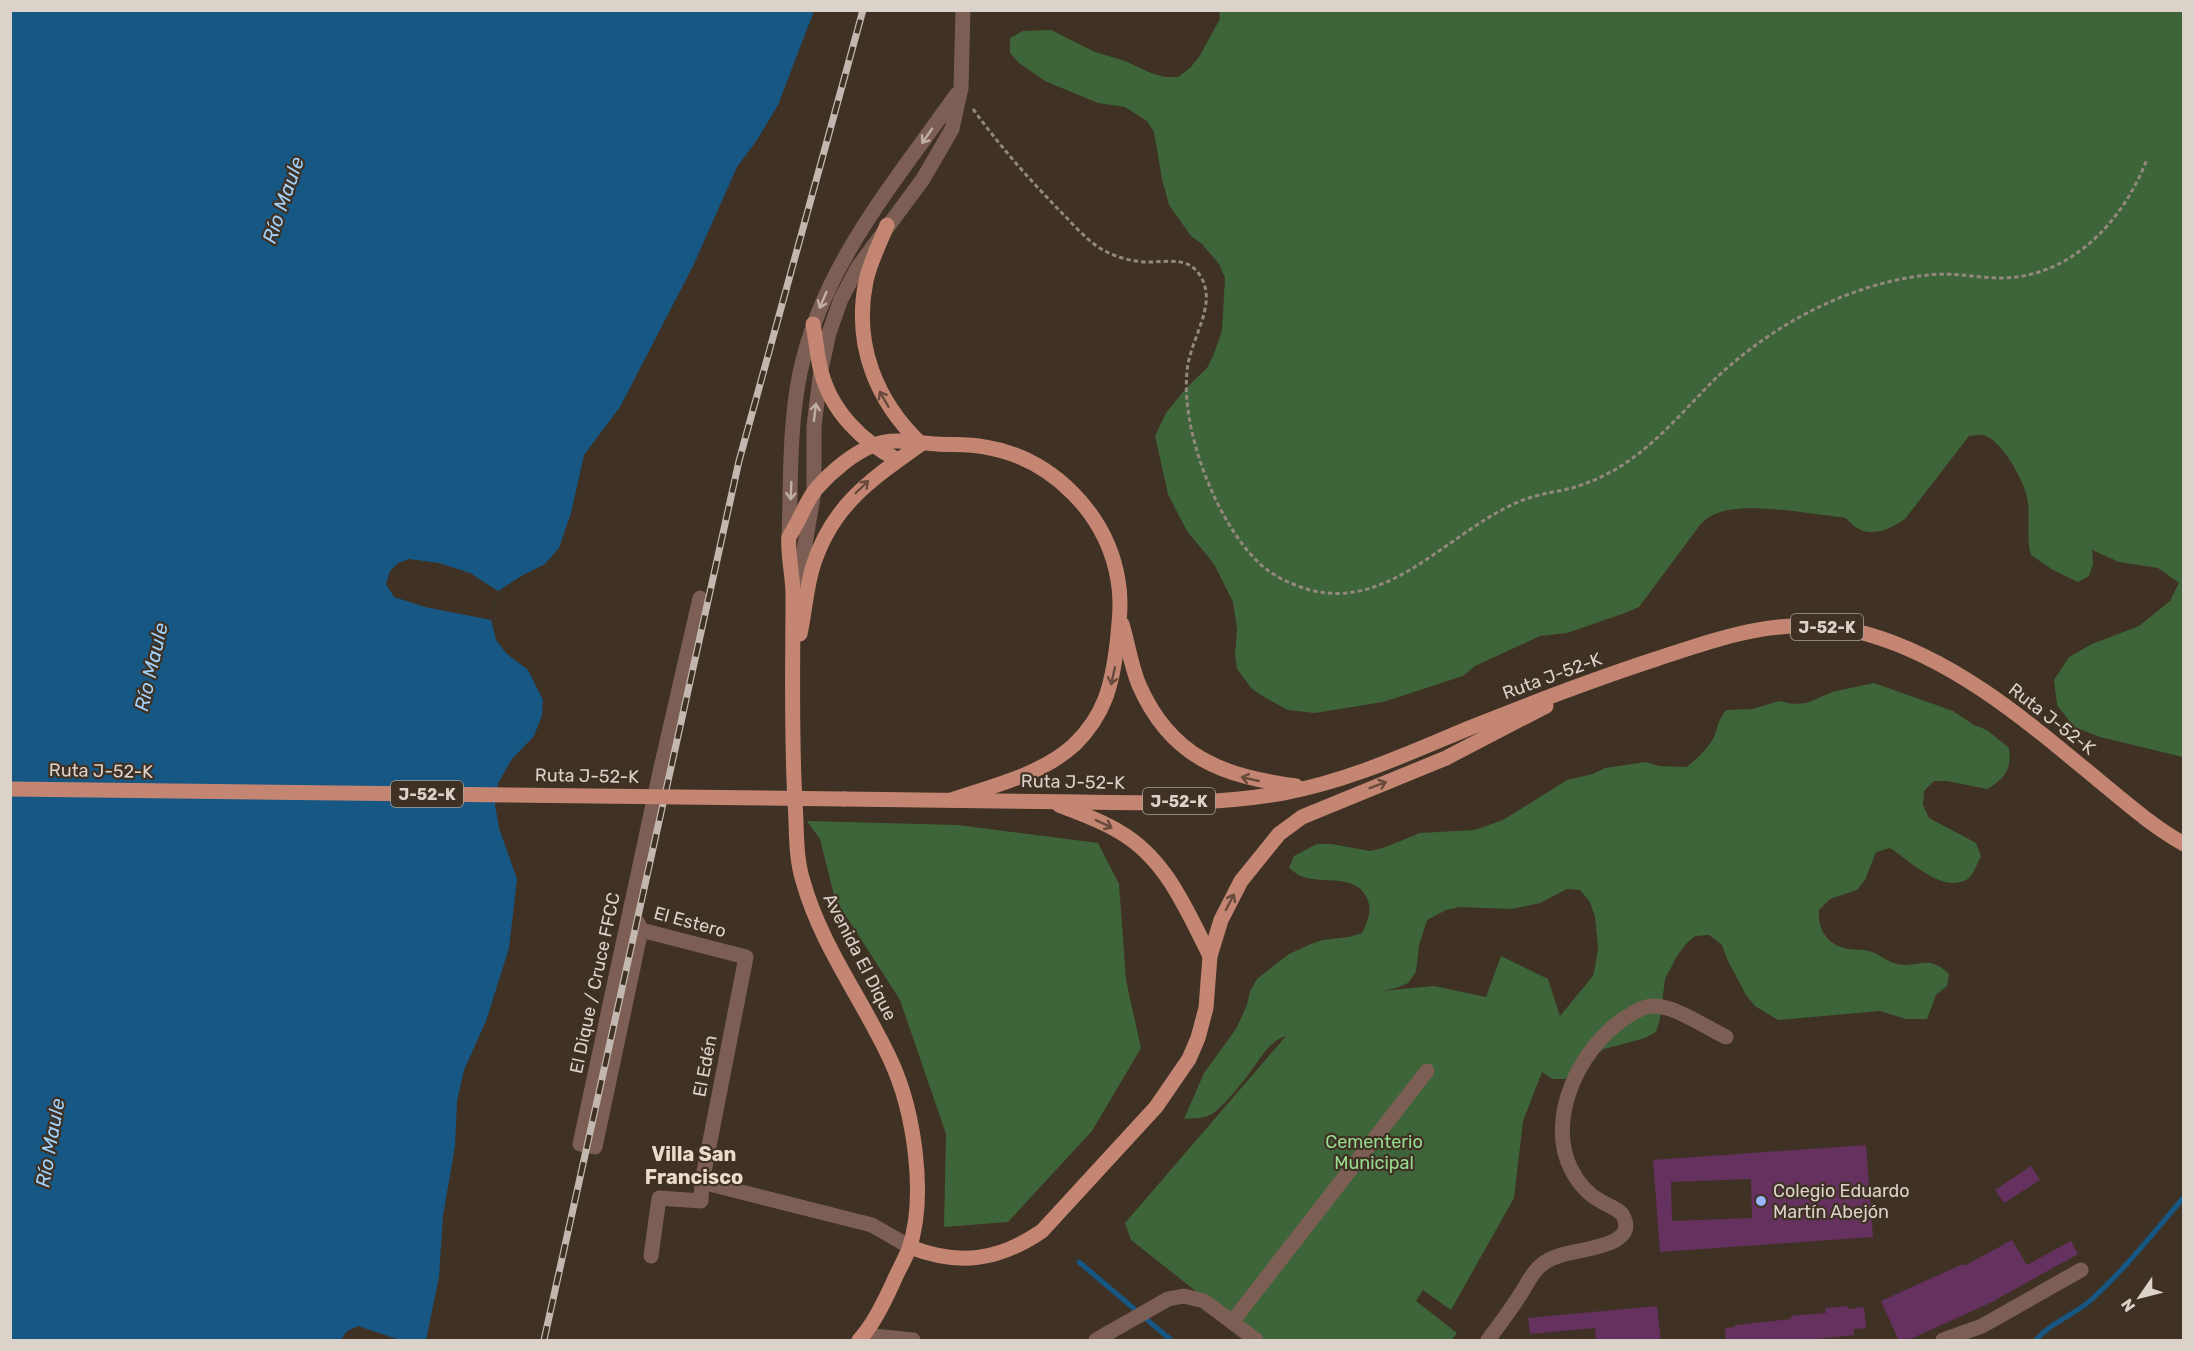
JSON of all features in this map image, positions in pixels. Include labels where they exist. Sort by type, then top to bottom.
[{"type":"main road","points":[[887,225],[867,279],[862,319],[864,339],[873,378],[882,396],[906,429],[921,444]]},
{"type":"main road","points":[[813,324],[821,370],[836,406],[859,434],[898,460]]},
{"type":"main road","points":[[789,537],[814,491],[844,464],[873,445],[896,441],[921,444],[965,444],[1007,452],[1044,470],[1061,482],[1088,511],[1108,545],[1119,584],[1120,618],[1111,684],[1096,718],[1072,747],[1044,766],[951,800]]},
{"type":"main road","points":[[792,676],[808,585],[820,547],[829,529],[853,497],[882,470],[921,444]]},
{"type":"main road","name":"Avenida El Dique","points":[[789,537],[794,588],[793,770],[797,854],[801,875],[820,929],[893,1064],[906,1103],[917,1166],[917,1190],[909,1247],[887,1297],[862,1338]]},
{"type":"main road","points":[[1120,618],[1138,684],[1155,715],[1179,742],[1193,754],[1224,771],[1259,781],[1308,788]]},
{"type":"main road","name":"Ruta J-52-K","points":[[10,789],[1050,801],[1233,800],[1308,788],[1370,769],[1579,686],[1674,653],[1754,629],[1804,625],[1862,633],[1936,662],[1970,682],[2028,723],[2133,809],[2184,844]]},
{"type":"main road","points":[[909,1247],[944,1257],[978,1258],[1012,1249],[1042,1231],[1156,1107],[1179,1076],[1198,1038],[1206,1008],[1210,956],[1221,920],[1242,881],[1271,843],[1288,827],[1317,811],[1484,740],[1579,686]]},
{"type":"main road","points":[[1050,801],[1120,831],[1151,856],[1176,888],[1210,956]]},
{"type":"street","points":[[794,588],[801,568],[814,491],[814,426],[821,370],[829,333],[841,299],[858,267],[923,179],[952,129],[961,88],[963,10]]},
{"type":"street","points":[[789,537],[794,415],[800,373],[813,324],[837,269],[853,243],[961,88]]},
{"type":"street","name":"El Dique / Cruce FFCC","points":[[635,925],[580,1144],[595,1147],[635,925],[660,772],[700,598]]},
{"type":"street","name":"El Estero","points":[[635,925],[746,957]]},
{"type":"street","name":"El Edén","points":[[702,1182],[746,957]]},
{"type":"street","points":[[1488,1341],[1538,1268],[1564,1253],[1614,1243],[1623,1235],[1625,1224],[1622,1214],[1584,1189],[1576,1179],[1566,1155],[1565,1111],[1573,1080],[1591,1050],[1615,1025],[1637,1010],[1656,1006],[1676,1010],[1726,1037]]},
{"type":"street","points":[[1232,1322],[1427,1071]]},
{"type":"street","points":[[651,1256],[659,1198],[701,1201],[702,1182],[872,1225],[909,1247]]},
{"type":"street","points":[[1943,1341],[1982,1326],[2082,1270]]},
{"type":"street","points":[[1096,1341],[1176,1297],[1184,1296],[1198,1298],[1256,1341]]},
{"type":"street","points":[[862,1338],[913,1341]]},
{"type":"path","points":[[961,88],[1004,150],[1096,246],[1124,258],[1151,262],[1182,261],[1197,270],[1204,282],[1206,307],[1190,351],[1186,388],[1193,436],[1209,483],[1230,524],[1257,561],[1269,571],[1295,585],[1324,592],[1357,592],[1389,582],[1510,505],[1542,494],[1585,484],[1605,475],[1637,454],[1672,423],[1715,379],[1760,342],[1784,326],[1834,301],[1861,290],[1910,277],[1953,273],[2019,277],[2033,274],[2067,259],[2096,238],[2121,210],[2140,177],[2146,159]]},
{"type":"green space","points":[[1219,11],[2183,11],[2183,757],[2100,737],[2074,727],[2057,705],[2054,680],[2069,657],[2092,644],[2139,626],[2170,601],[2179,583],[2158,568],[2119,562],[2092,550],[2093,564],[2089,576],[2078,582],[2053,570],[2031,555],[2028,503],[2023,485],[2012,464],[1998,445],[1990,438],[1981,435],[1969,436],[1905,519],[1882,531],[1867,532],[1853,525],[1846,518],[1804,512],[1753,508],[1722,511],[1700,525],[1639,607],[1567,633],[1540,636],[1475,666],[1463,676],[1383,702],[1315,713],[1288,710],[1252,689],[1237,669],[1235,656],[1237,629],[1233,602],[1214,564],[1187,531],[1168,494],[1155,436],[1166,413],[1186,388],[1207,368],[1213,356],[1222,331],[1225,278],[1219,264],[1202,244],[1191,236],[1169,205],[1154,132],[1147,121],[1125,107],[1098,103],[1045,81],[1019,63],[1010,53],[1010,38],[1023,31],[1051,30],[1095,52],[1125,61],[1151,73],[1165,77],[1178,77],[1199,57],[1220,19]]},
{"type":"green space","name":"Cementerio Municipal","points":[[1874,683],[1953,711],[1974,725],[1987,730],[2009,748],[2010,755],[2006,773],[1987,789],[1947,781],[1934,781],[1924,791],[1923,805],[1929,818],[1976,843],[1981,856],[1975,870],[1966,880],[1956,883],[1936,879],[1890,848],[1876,852],[1865,880],[1857,890],[1830,899],[1819,910],[1822,930],[1825,936],[1835,944],[1849,949],[1869,951],[1897,964],[1935,964],[1949,974],[1947,986],[1936,995],[1927,1019],[1906,1019],[1880,1011],[1778,1020],[1755,1006],[1746,995],[1722,945],[1709,935],[1695,936],[1677,956],[1665,979],[1656,1032],[1645,1038],[1604,1049],[1565,1079],[1552,1079],[1542,1072],[1523,1121],[1514,1198],[1451,1310],[1423,1290],[1416,1301],[1457,1333],[1452,1340],[1258,1340],[1131,1240],[1125,1223],[1286,1036],[1267,1049],[1240,1086],[1216,1111],[1206,1117],[1184,1119],[1204,1073],[1236,1029],[1247,1005],[1250,991],[1257,979],[1289,954],[1323,940],[1362,933],[1366,925],[1368,901],[1357,886],[1299,875],[1289,868],[1294,856],[1317,844],[1331,844],[1370,851],[1420,833],[1475,830],[1503,820],[1567,780],[1593,774],[1605,768],[1646,762],[1659,766],[1687,767],[1712,741],[1726,710],[1753,709],[1779,701],[1793,704],[1807,703],[1832,692]],"holes":[[[1567,889],[1580,890],[1590,902],[1595,917],[1598,948],[1596,962],[1593,976],[1560,1016],[1548,979],[1501,956],[1486,997],[1434,986],[1382,991],[1408,983],[1416,972],[1419,945],[1427,920],[1446,910],[1459,907],[1512,909],[1540,903]]]},
{"type":"green space","points":[[807,821],[958,825],[1098,843],[1119,884],[1126,980],[1141,1048],[1092,1131],[1008,1222],[944,1227],[946,1134],[900,1000],[835,899],[820,839]]},
{"type":"water","name":"Río Maule","points":[[10,11],[814,11],[778,105],[737,167],[693,266],[620,407],[584,455],[571,513],[559,548],[545,564],[498,591],[491,620],[496,640],[507,654],[528,670],[543,700],[542,715],[534,736],[512,759],[498,783],[495,805],[499,828],[517,879],[509,948],[486,1021],[464,1070],[457,1101],[455,1146],[443,1216],[439,1277],[426,1340],[11,1340]]},
{"type":"pier","points":[[409,559],[439,563],[470,573],[498,591],[491,620],[425,607],[394,597],[386,584],[390,571],[398,563]]},
{"type":"pier","points":[[358,1326],[400,1340],[341,1340],[346,1332]]},
{"type":"building","points":[[1866,1145],[1873,1237],[1660,1252],[1653,1160]],"holes":[[[1751,1179],[1752,1218],[1672,1221],[1671,1182]]]},
{"type":"building","points":[[2031,1166],[2040,1180],[2004,1203],[1995,1190]]},
{"type":"building","points":[[2012,1240],[2027,1265],[2071,1241],[2078,1254],[1990,1303],[1906,1341],[1899,1341],[1881,1301],[1963,1264],[1964,1266]]},
{"type":"building","points":[[1657,1306],[1661,1341],[1596,1341],[1595,1328],[1530,1334],[1528,1318]]},
{"type":"building","points":[[1848,1306],[1848,1309],[1864,1307],[1866,1328],[1854,1329],[1854,1335],[1801,1341],[1726,1341],[1725,1328],[1735,1327],[1735,1325],[1791,1319],[1791,1316],[1826,1313],[1825,1308]]},
{"type":"waterway","points":[[2036,1340],[2104,1288],[2184,1197]]},
{"type":"waterway","points":[[1079,1262],[1171,1340]]},
{"type":"railway","points":[[544,1340],[739,461],[863,10]]},
{"type":"place","name":"Colegio Eduardo Martín Abejón","points":[[1761,1201]]},
{"type":"district","name":"Villa San Francisco","points":[[694,1166]]}]
